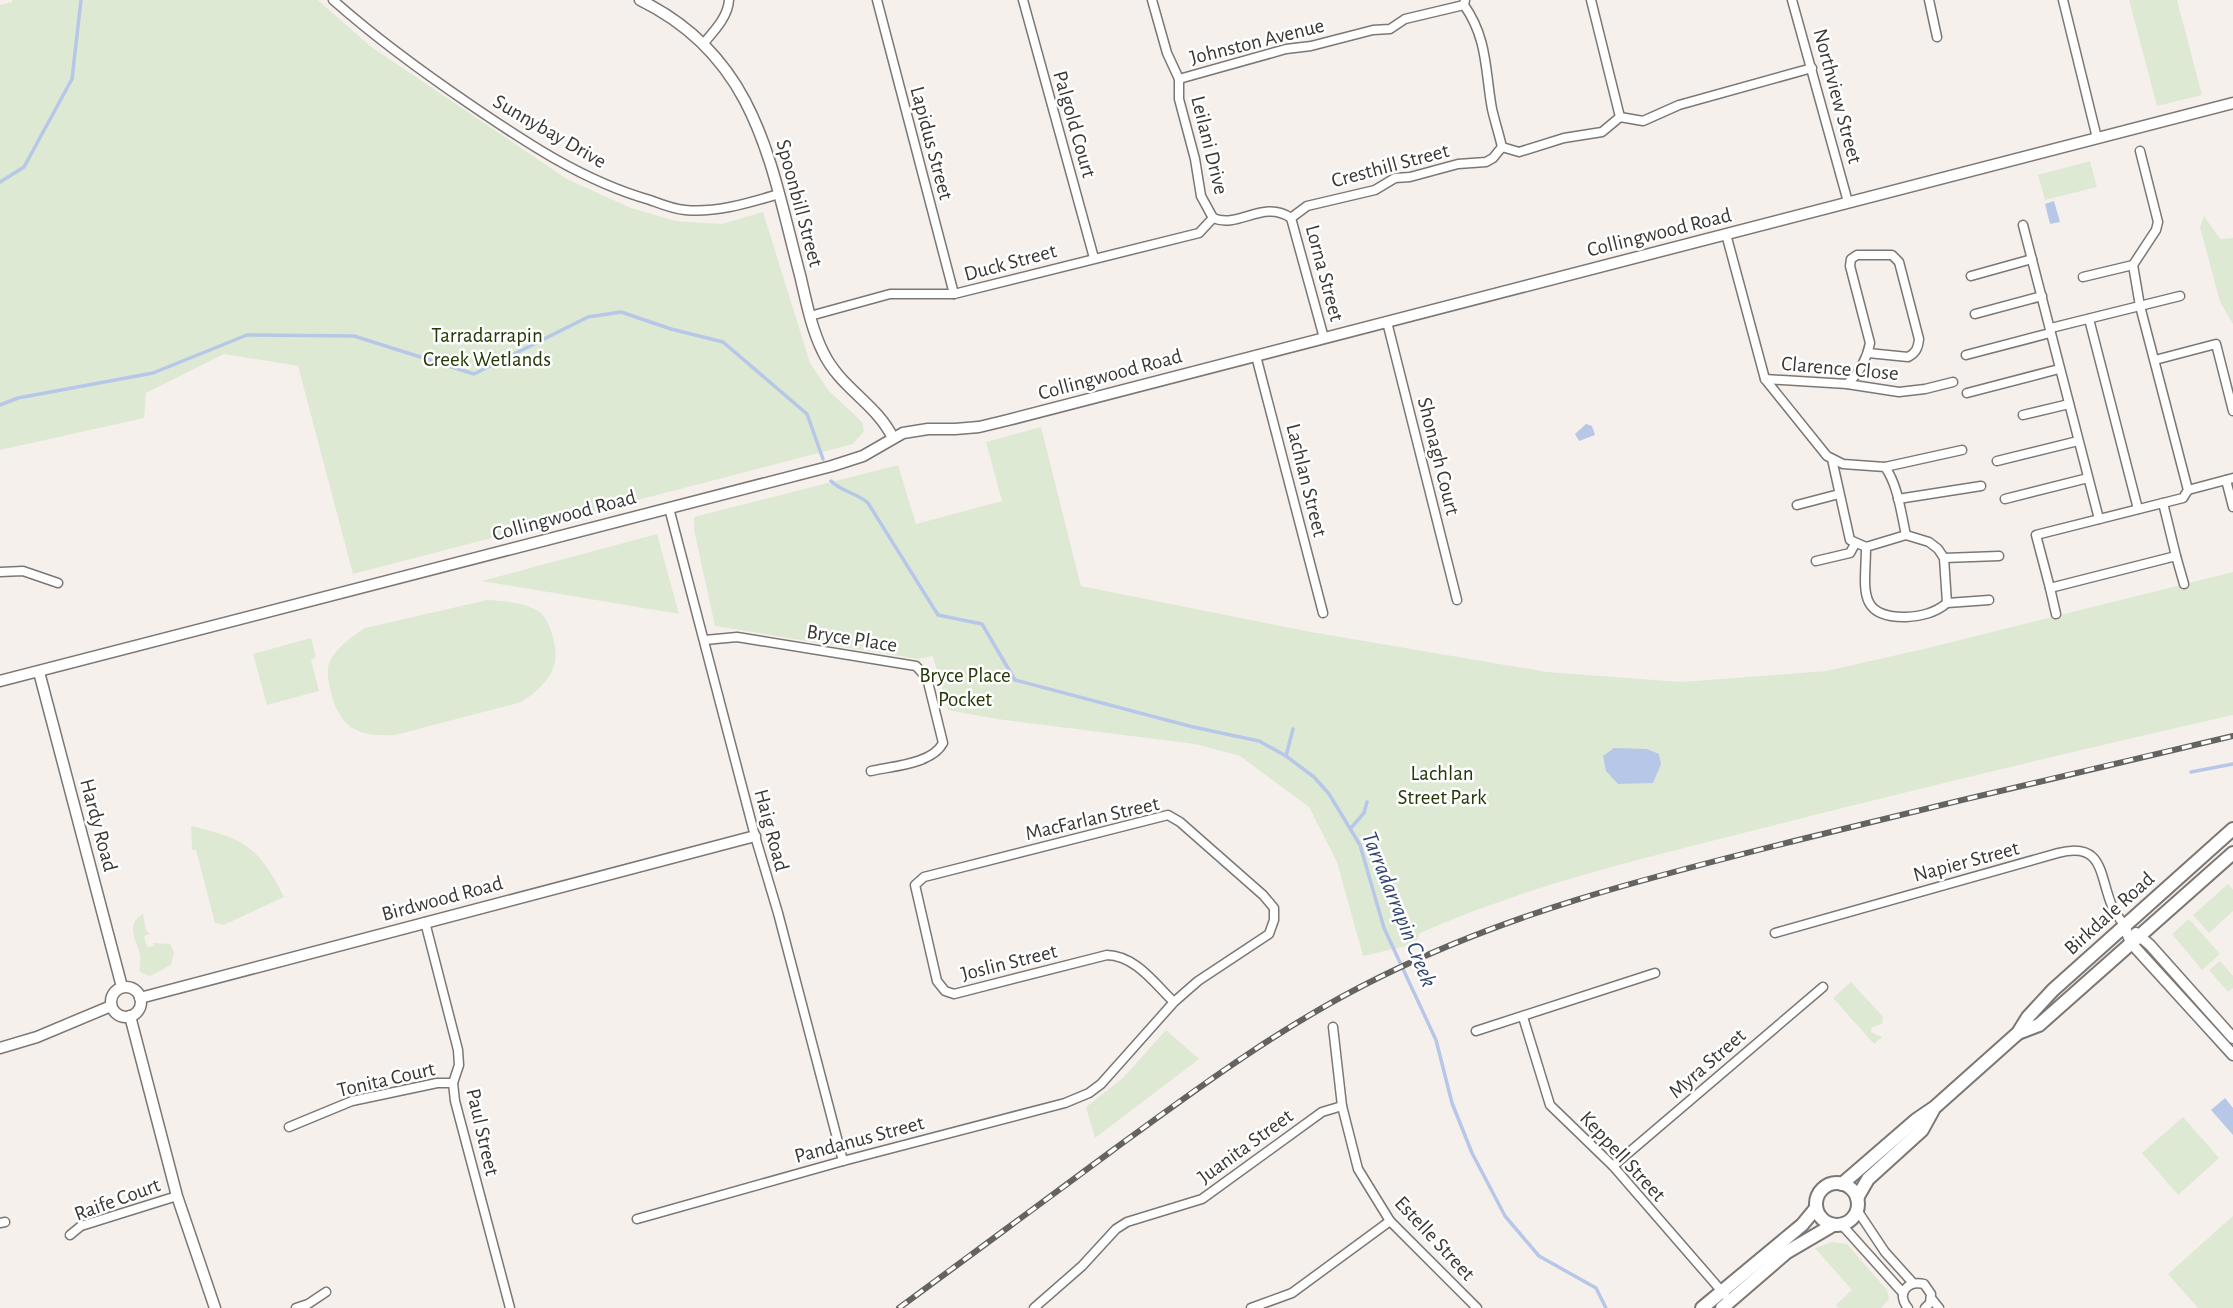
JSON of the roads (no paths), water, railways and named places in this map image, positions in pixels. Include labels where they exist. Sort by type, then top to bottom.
[{"type":"main road","name":"Birkdale Road","points":[[1842,1184],[1916,1120],[1935,1107],[2018,1033],[2028,1017],[2053,990],[2233,828]]},
{"type":"main road","name":"Birkdale Road","points":[[2018,1033],[2039,1025],[2233,853]]},
{"type":"main road","name":"Birkdale Road","points":[[1857,1204],[1868,1179],[1922,1130],[1935,1107]]},
{"type":"main road","points":[[1702,1308],[1724,1300],[1787,1252],[1851,1219],[1857,1204],[1854,1192],[1835,1183],[1823,1189],[1816,1201],[1816,1208],[1822,1219],[1837,1225]]},
{"type":"main road","points":[[1724,1300],[1802,1225],[1816,1208]]},
{"type":"street","name":"Sunnybay Drive","points":[[333,0],[424,73],[573,171],[635,196],[684,210],[717,211],[779,194]]},
{"type":"street","name":"Spoonbill Street","points":[[640,0],[684,27],[703,44],[737,83],[764,143],[810,316],[822,350],[837,376],[878,414],[892,438]]},
{"type":"street","points":[[703,44],[722,21],[729,0]]},
{"type":"street","name":"Lapidus Street","points":[[877,0],[954,294]]},
{"type":"street","name":"Palgold Court","points":[[1023,0],[1094,258]]},
{"type":"street","name":"Leilani Drive","points":[[1152,0],[1170,60],[1179,79],[1179,99],[1195,159],[1201,195],[1213,219]]},
{"type":"street","points":[[1591,0],[1620,117]]},
{"type":"street","name":"Northview Street","points":[[1792,0],[1848,202]]},
{"type":"street","points":[[1929,0],[1937,37]]},
{"type":"street","points":[[2063,0],[2097,138]]},
{"type":"street","points":[[1464,3],[1477,25],[1489,73],[1492,108],[1502,147]]},
{"type":"street","name":"Johnston Avenue","points":[[1179,79],[1286,49],[1311,46],[1373,30],[1390,29],[1405,19],[1464,3]]},
{"type":"street","name":"Cresthill Street","points":[[1291,218],[1307,206],[1375,190],[1395,178],[1410,177],[1458,164],[1486,162],[1502,147],[1519,152],[1564,138],[1602,132],[1620,117],[1643,121],[1679,105],[1812,68]]},
{"type":"street","name":"Collingwood Road","points":[[0,681],[850,461],[873,451],[892,438],[916,430],[955,429],[1008,421],[2233,103]]},
{"type":"street","points":[[2140,151],[2158,222],[2156,230],[2133,265],[2140,306],[2188,490]]},
{"type":"street","points":[[1213,219],[1226,221],[1265,211],[1280,211],[1291,218]]},
{"type":"street","name":"Lorna Street","points":[[1291,218],[1324,338]]},
{"type":"street","name":"Duck Street","points":[[810,316],[890,294],[954,294],[1199,233],[1213,219]]},
{"type":"street","points":[[2023,225],[2099,519]]},
{"type":"street","points":[[1726,234],[1765,379],[1827,456],[1843,464],[1885,467],[1962,450]]},
{"type":"street","points":[[1847,384],[1868,354],[1870,343],[1850,266],[1851,259],[1857,255],[1892,255],[1899,262],[1919,339],[1918,346],[1914,354],[1908,357],[1868,354]]},
{"type":"street","points":[[1971,276],[2032,260]]},
{"type":"street","points":[[2083,277],[2133,265]]},
{"type":"street","points":[[1975,314],[2042,296]]},
{"type":"street","points":[[1966,355],[2180,296]]},
{"type":"street","points":[[2089,319],[2138,509]]},
{"type":"street","name":"Shonagh Court","points":[[1387,322],[1457,600]]},
{"type":"street","points":[[2155,360],[2216,344],[2233,411]]},
{"type":"street","name":"Lachlan Street","points":[[1256,356],[1323,613]]},
{"type":"street","points":[[1967,393],[2059,369]]},
{"type":"street","name":"Clarence Close","points":[[1765,379],[1847,384],[1899,392],[1953,382]]},
{"type":"street","points":[[2023,415],[2068,404]]},
{"type":"street","points":[[1997,461],[2078,441]]},
{"type":"street","points":[[1832,459],[1850,540],[1866,547],[1906,535],[1929,542],[1938,548],[1944,558],[1947,603]]},
{"type":"street","points":[[1885,467],[1898,499],[1906,535]]},
{"type":"street","points":[[2005,499],[2088,478]]},
{"type":"street","points":[[2056,614],[2036,536],[2183,498],[2188,490],[2230,479],[2233,508]]},
{"type":"street","points":[[1898,499],[1981,486]]},
{"type":"street","points":[[1797,505],[1839,494]]},
{"type":"street","points":[[2163,503],[2184,584]]},
{"type":"street","name":"Haig Road","points":[[669,508],[843,1161]]},
{"type":"street","points":[[1816,561],[1850,553],[1855,544]]},
{"type":"street","points":[[1866,547],[1866,595],[1874,611],[1882,615],[1920,616],[1938,610],[1947,603],[1989,600]]},
{"type":"street","points":[[1944,558],[1999,556]]},
{"type":"street","points":[[2050,588],[2176,556]]},
{"type":"street","points":[[0,572],[23,571],[58,583]]},
{"type":"street","name":"Bryce Place","points":[[705,640],[737,637],[916,666],[927,678],[943,743],[939,751],[928,757],[872,771]]},
{"type":"street","name":"Hardy Road","points":[[38,672],[122,987]]},
{"type":"street","name":"MacFarlan Street","points":[[915,885],[924,877],[1168,816],[1191,831],[1264,895],[1274,908],[1274,920],[1269,934],[1198,981],[1174,1002],[1101,1084],[1089,1093]]},
{"type":"street","name":"Birdwood Road","points":[[140,998],[755,836]]},
{"type":"street","name":"Napier Street","points":[[1775,933],[2077,850],[2089,853],[2096,859],[2113,910],[2124,925]]},
{"type":"street","name":"Joslin Street","points":[[915,885],[937,981],[945,991],[954,994],[1107,956],[1121,956],[1131,961],[1174,1002]]},
{"type":"street","name":"Paul Street","points":[[425,922],[458,1050],[458,1065],[453,1083],[455,1101],[510,1308]]},
{"type":"street","points":[[2124,925],[2233,1055]]},
{"type":"street","points":[[2136,939],[2233,1038]]},
{"type":"street","points":[[1476,1031],[1655,974]]},
{"type":"street","name":"Myra Street","points":[[1613,1166],[1823,986]]},
{"type":"street","points":[[122,987],[133,989],[140,998],[139,1009],[130,1016],[118,1015],[111,1006],[113,994],[122,987]]},
{"type":"street","points":[[0,1048],[37,1037],[111,1006]]},
{"type":"street","points":[[130,1016],[177,1196],[215,1308]]},
{"type":"street","name":"Keppell Street","points":[[1524,1017],[1550,1105],[1613,1166],[1724,1300]]},
{"type":"street","name":"Estelle Street","points":[[1333,1027],[1342,1106],[1355,1162],[1390,1221],[1477,1308]]},
{"type":"street","name":"Tonita Court","points":[[289,1127],[352,1101],[437,1083],[453,1083]]},
{"type":"street","name":"Pandanus Street","points":[[637,1219],[1065,1103],[1089,1093]]},
{"type":"street","name":"Juanita Street","points":[[1034,1308],[1082,1266],[1116,1229],[1127,1222],[1202,1199],[1322,1112],[1342,1106]]},
{"type":"street","name":"Raife Court","points":[[70,1235],[81,1226],[177,1196]]},
{"type":"street","points":[[1857,1204],[1885,1252],[1913,1283]]},
{"type":"street","points":[[1251,1308],[1292,1293],[1390,1221]]},
{"type":"street","points":[[1837,1225],[1903,1293],[1905,1307]]},
{"type":"street","points":[[1903,1293],[1913,1283],[1920,1283],[1927,1287],[1939,1308]]},
{"type":"street","points":[[296,1308],[308,1304],[326,1292]]},
{"type":"street","points":[[1925,1308],[1931,1298]]},
{"type":"water","points":[[2054,201],[2060,222],[2050,224],[2045,204]]},
{"type":"water","points":[[1586,424],[1592,426],[1595,435],[1579,441],[1575,434]]},
{"type":"water","points":[[1614,748],[1647,749],[1659,754],[1661,764],[1653,783],[1618,784],[1606,771],[1603,756]]},
{"type":"water","points":[[2225,1098],[2233,1108],[2233,1135],[2211,1110]]},
{"type":"waterway","points":[[0,182],[24,167],[72,79],[81,0]]},
{"type":"waterway","name":"Tarradarrapin Creek","points":[[0,405],[18,398],[153,373],[247,335],[354,336],[474,374],[588,317],[621,312],[671,329],[723,342],[807,414],[823,459]]},
{"type":"waterway","name":"Tarradarrapin Creek","points":[[831,481],[868,503],[938,615],[982,624],[1015,680],[1193,727],[1259,741],[1286,756],[1314,777],[1329,794],[1360,845],[1384,928],[1436,1040],[1452,1103],[1472,1153],[1505,1216],[1539,1256],[1596,1288],[1606,1308]]},
{"type":"waterway","points":[[1286,756],[1293,729]]},
{"type":"waterway","points":[[2191,772],[2233,764]]},
{"type":"waterway","points":[[1351,828],[1364,813],[1367,802]]},
{"type":"railway","points":[[899,1308],[1210,1080],[1344,995],[1430,954],[1532,914],[1635,882],[1904,814],[2233,736]]},
{"type":"park label","name":"Tarradarrapin Creek Wetlands","points":[[487,347]]},
{"type":"park label","name":"Bryce Place Pocket","points":[[965,687]]},
{"type":"park label","name":"Lachlan Street Park","points":[[1442,785]]}]
